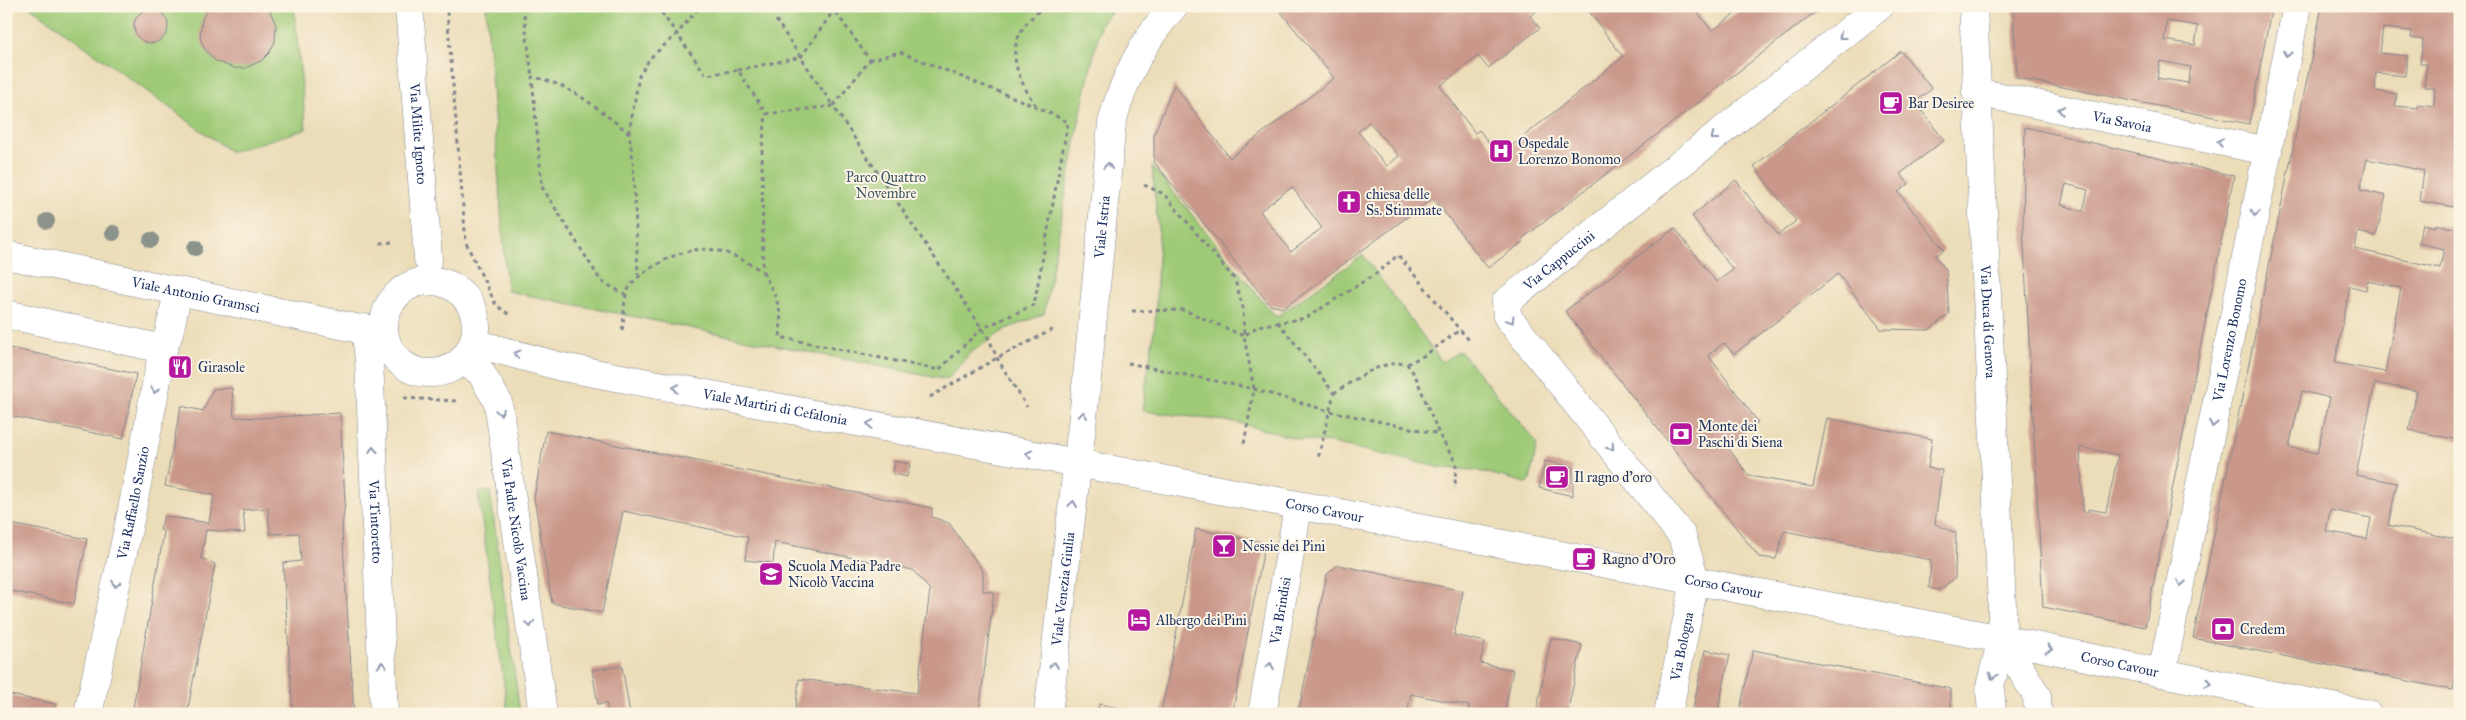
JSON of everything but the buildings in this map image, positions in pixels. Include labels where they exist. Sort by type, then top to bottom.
[{"type":"street","name":"Via Milite Ignoto","points":[[409,6],[427,274]]},
{"type":"street","name":"Viale Istria","points":[[1077,464],[1112,123],[1117,102],[1140,51],[1174,6]]},
{"type":"street","name":"Via Cappuccini","points":[[1695,580],[1682,536],[1507,316],[1506,302],[1880,6]]},
{"type":"street","name":"Via Duca di Genova","points":[[1973,6],[2002,639]]},
{"type":"street","name":"Via Lorenzo Bonomo","points":[[2162,674],[2297,6]]},
{"type":"street","name":"Via Savoia","points":[[1976,92],[2268,151]]},
{"type":"street","name":"Viale Antonio Gramsci","points":[[6,255],[178,292],[375,331]]},
{"type":"street","points":[[427,274],[456,288],[468,299],[474,313],[477,328],[468,352],[450,369],[436,373],[415,370],[397,359],[375,331],[385,319],[390,304],[399,292],[427,274]]},
{"type":"street","name":"Via Raffaello Sanzio","points":[[88,714],[131,516],[163,349],[169,333],[178,292]]},
{"type":"street","points":[[6,314],[163,349]]},
{"type":"street","name":"Via Tintoretto","points":[[375,331],[369,359],[384,714]]},
{"type":"street","name":"Viale Martiri di Cefalonia","points":[[468,352],[562,366],[1077,464]]},
{"type":"street","name":"Via Padre Nicolò Vaccina","points":[[468,352],[498,402],[543,714]]},
{"type":"street","name":"Corso Cavour","points":[[1077,464],[1149,476],[1298,507],[2002,639],[2162,674],[2367,714]]},
{"type":"street","name":"Viale Venezia Giulia","points":[[1048,714],[1077,464]]},
{"type":"street","name":"Via Brindisi","points":[[1262,714],[1298,507]]},
{"type":"street","name":"Via Bologna","points":[[1668,714],[1695,580]]},
{"type":"street","points":[[1992,714],[1990,686],[2002,639]]},
{"type":"street","points":[[2002,639],[2036,696],[2038,714]]},
{"type":"path","points":[[446,6],[466,243],[496,305],[516,319]]},
{"type":"path","points":[[523,6],[532,76],[542,187],[601,281],[626,295]]},
{"type":"path","points":[[657,6],[706,75],[801,57],[834,8],[870,60]]},
{"type":"path","points":[[638,276],[633,160],[629,133],[639,76],[650,58],[677,34],[700,6]]},
{"type":"path","points":[[1037,107],[1021,83],[1014,54],[1020,31],[1045,6]]},
{"type":"path","points":[[776,20],[989,340],[997,358],[1027,407]]},
{"type":"path","points":[[622,330],[626,315],[626,295],[638,276],[680,252],[695,248],[717,249],[748,263],[762,272],[778,301],[782,317],[780,337],[939,370],[981,329],[1034,305],[1068,122],[1037,107],[900,52],[870,60],[833,106],[766,114]]},
{"type":"path","points":[[738,70],[766,114],[762,150],[762,272]]},
{"type":"path","points":[[532,76],[551,80],[571,90],[629,133]]},
{"type":"path","points":[[1144,185],[1164,194],[1235,280],[1243,308],[1244,336],[1254,389],[1244,444]]},
{"type":"path","points":[[1244,336],[1258,326],[1306,318],[1377,273],[1398,255],[1469,340]]},
{"type":"path","points":[[1132,311],[1184,310],[1244,336]]},
{"type":"path","points":[[1278,322],[1334,393]]},
{"type":"path","points":[[930,397],[997,358],[1061,326]]},
{"type":"path","points":[[1318,459],[1334,393],[1373,369],[1394,362],[1407,364],[1425,355],[1460,330]]},
{"type":"path","points":[[1128,363],[1254,389],[1329,411],[1439,434]]},
{"type":"path","points":[[1407,364],[1415,375],[1439,434],[1456,463],[1455,488]]},
{"type":"path","points":[[395,397],[433,399]]},
{"type":"green space","points":[[29,6],[294,6],[306,129],[231,152]]},
{"type":"green space","name":"Parco Quattro Novembre","points":[[486,6],[1117,6],[1101,23],[1080,116],[1044,314],[1006,329],[970,353],[947,380],[507,291]]},
{"type":"green space","points":[[1152,166],[1276,317],[1363,255],[1442,362],[1460,351],[1537,443],[1530,481],[1526,483],[1476,470],[1442,468],[1337,444],[1298,439],[1235,422],[1142,411],[1155,324],[1159,238]]},
{"type":"green space","points":[[490,491],[520,714],[508,714],[478,492]]},
{"type":"place","name":"Bar Desiree","points":[[1891,103]]},
{"type":"place","name":"Ospedale Lorenzo Bonomo","points":[[1501,151]]},
{"type":"place","name":"chiesa delle Ss. Stimmate","points":[[1349,202]]},
{"type":"place","name":"Girasole","points":[[180,367]]},
{"type":"place","name":"Monte dei Paschi di Siena","points":[[1681,434]]},
{"type":"place","name":"Il ragno d'oro","points":[[1557,477]]},
{"type":"place","name":"Nessie dei Pini","points":[[1224,546]]},
{"type":"place","name":"Ragno d'Oro","points":[[1584,559]]},
{"type":"place","name":"Scuola Media Padre Nicolò Vaccina","points":[[771,574]]},
{"type":"place","name":"Albergo dei Pini","points":[[1139,620]]},
{"type":"place","name":"Credem","points":[[2223,629]]}]
